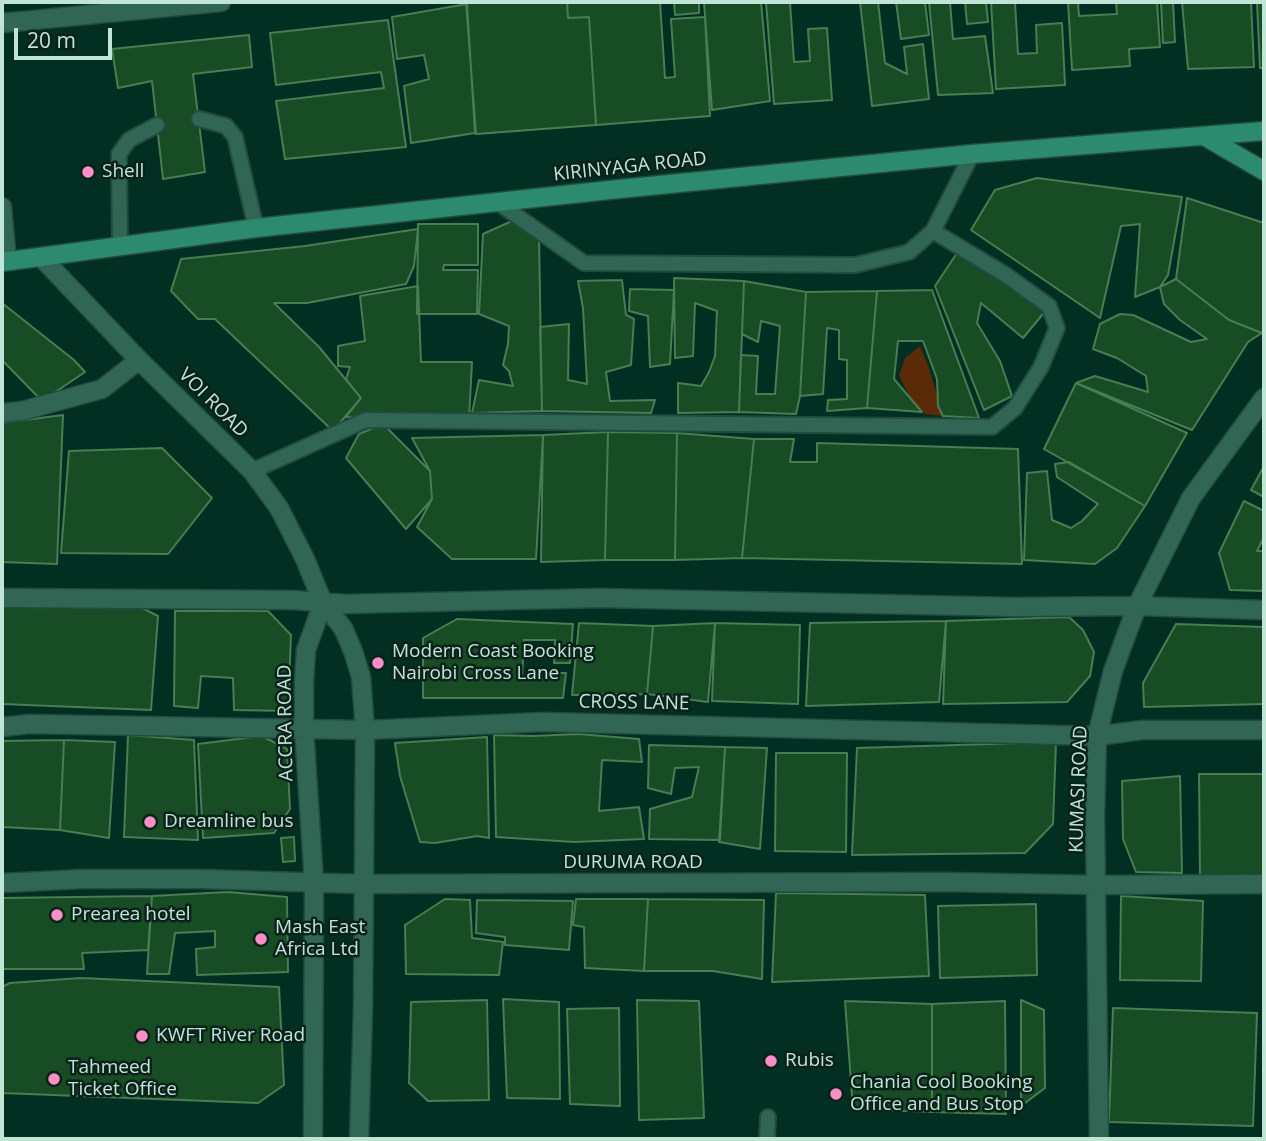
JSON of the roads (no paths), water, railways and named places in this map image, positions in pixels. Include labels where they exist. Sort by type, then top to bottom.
[{"type":"street","points":[[2,23],[221,2]]},
{"type":"street","name":"KIRINYAGA ROAD","points":[[5,262],[256,228],[497,202],[972,154],[1264,131]]},
{"type":"street","points":[[1204,136],[1264,171]]},
{"type":"street","points":[[2,207],[5,262]]},
{"type":"street","name":"VOI ROAD","points":[[41,257],[139,360],[252,471],[279,508],[305,559],[323,603]]},
{"type":"street","points":[[2,413],[22,411],[102,389],[139,360]]},
{"type":"street","name":"KUMASI ROAD","points":[[1099,1139],[1097,736],[1113,671],[1137,606],[1191,498],[1264,398]]},
{"type":"street","points":[[2,598],[293,600],[323,603],[600,598],[1264,610]]},
{"type":"street","points":[[323,603],[343,628],[353,651],[361,677],[365,730],[359,1139]]},
{"type":"street","name":"ACCRA ROAD","points":[[313,1139],[314,883],[304,728],[306,650],[323,603]]},
{"type":"street","name":"CROSS LANE","points":[[2,727],[29,724],[365,730],[544,722],[1097,736],[1142,730],[1264,730]]},
{"type":"street","name":"DURUMA ROAD","points":[[2,883],[83,879],[201,879],[362,884],[1264,884]]},
{"type":"lane","points":[[199,119],[226,126],[235,136],[256,228]]},
{"type":"lane","points":[[120,247],[119,154],[129,141],[157,125]]},
{"type":"lane","points":[[497,202],[584,263],[855,265],[909,252],[933,231],[972,154]]},
{"type":"lane","points":[[252,471],[366,420],[992,427],[1015,408],[1041,367],[1056,328],[1049,306],[1006,275],[933,231]]},
{"type":"lane","points":[[767,1139],[768,1117]]},
{"type":"place","name":"Shell","points":[[88,172]]},
{"type":"place","name":"Modern Coast Booking Nairobi Cross Lane","points":[[378,663]]},
{"type":"place","name":"Dreamline bus","points":[[150,822]]},
{"type":"place","name":"Prearea hotel","points":[[57,915]]},
{"type":"place","name":"Mash East Africa Ltd","points":[[261,939]]},
{"type":"place","name":"KWFT River Road","points":[[142,1036]]},
{"type":"place","name":"Rubis","points":[[771,1061]]},
{"type":"place","name":"Tahmeed Ticket Office","points":[[54,1079]]},
{"type":"place","name":"Chania Cool Booking Office and Bus Stop","points":[[836,1094]]}]
